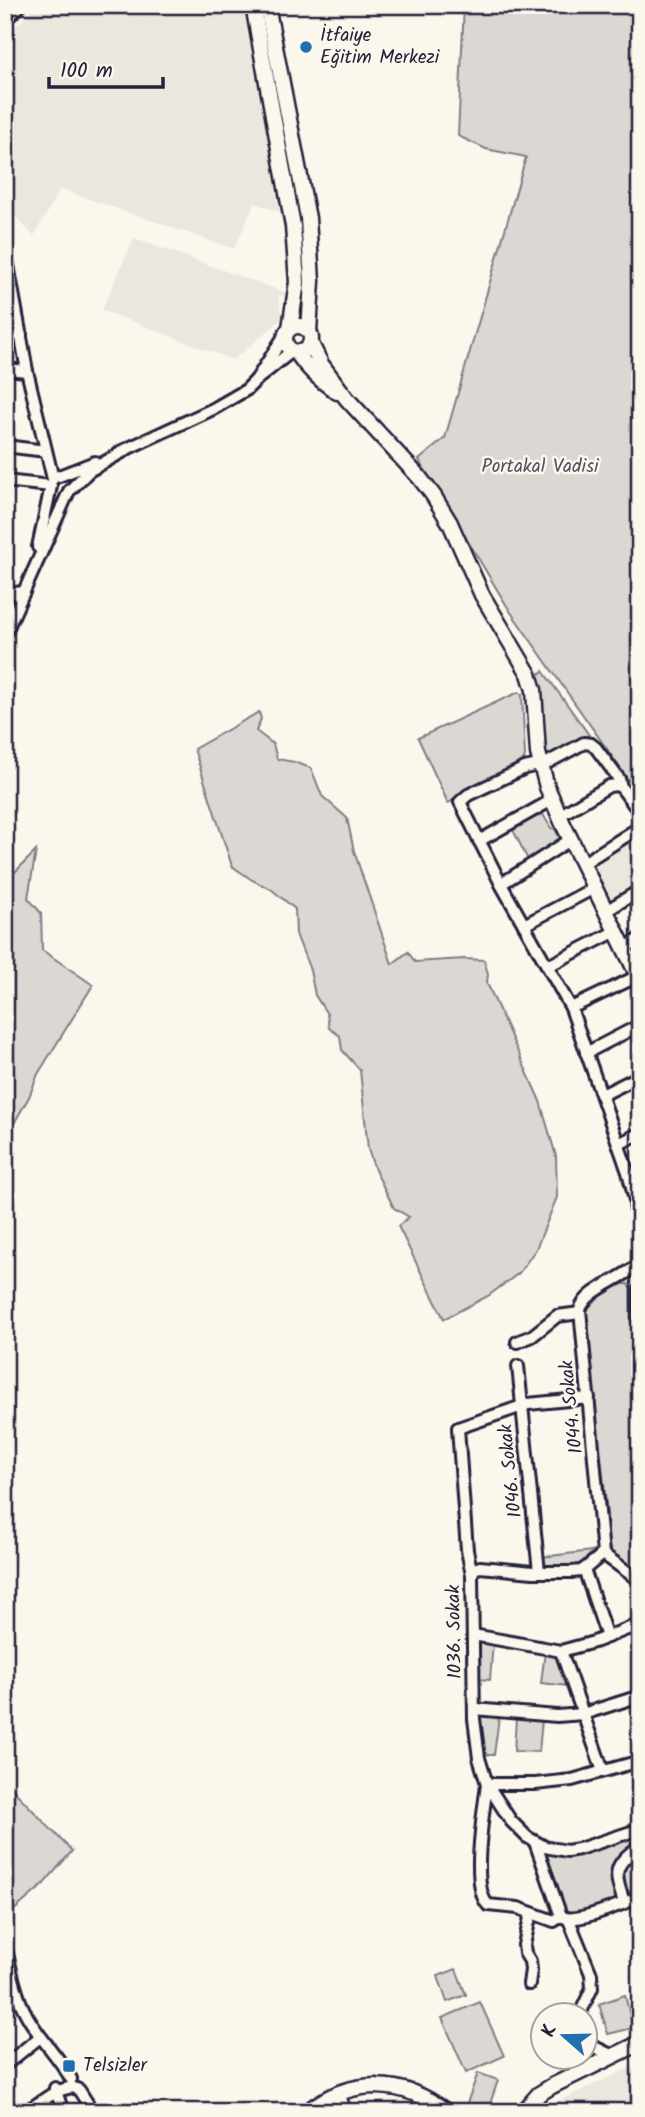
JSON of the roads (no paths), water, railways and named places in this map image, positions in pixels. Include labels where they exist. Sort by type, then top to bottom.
[{"type":"main road","points":[[253,5],[293,226],[297,282],[285,341],[318,379],[347,398]]},
{"type":"main road","points":[[267,5],[308,218],[312,281],[310,337],[305,351],[295,352]]},
{"type":"main road","points":[[288,331],[298,326],[310,337],[321,364],[347,398],[419,477],[450,523],[482,595],[532,682],[541,764],[552,800],[639,978]]},
{"type":"main road","points":[[523,2112],[539,2094],[552,2086],[640,2043]]},
{"type":"main road","points":[[535,2112],[554,2094],[640,2054]]},
{"type":"main road","points":[[307,2112],[337,2094],[359,2087],[391,2087],[422,2095],[447,2112]]},
{"type":"main road","points":[[337,2094],[344,2112]]},
{"type":"street","points":[[5,20],[21,5]]},
{"type":"street","points":[[5,248],[27,370],[54,480],[53,491],[64,495],[89,471],[126,450]]},
{"type":"street","points":[[256,380],[288,331]]},
{"type":"street","points":[[5,333],[21,335]]},
{"type":"street","points":[[5,481],[54,480],[126,450],[213,410],[246,390],[295,352]]},
{"type":"street","points":[[5,369],[27,370]]},
{"type":"street","points":[[5,446],[46,451]]},
{"type":"street","points":[[33,574],[54,480]]},
{"type":"street","points":[[5,634],[69,491]]},
{"type":"street","points":[[5,594],[24,592]]},
{"type":"street","points":[[621,788],[619,779],[596,748],[584,743],[547,763],[525,768],[468,795],[460,802],[501,884],[570,1008],[637,1198],[640,1257]]},
{"type":"street","points":[[559,816],[608,786],[616,785],[640,813]]},
{"type":"street","points":[[479,841],[552,800]]},
{"type":"street","points":[[582,864],[640,827]]},
{"type":"street","points":[[501,884],[570,840]]},
{"type":"street","points":[[524,925],[594,888]]},
{"type":"street","points":[[606,911],[640,890]]},
{"type":"street","points":[[548,966],[616,931]]},
{"type":"street","points":[[625,948],[640,938]]},
{"type":"street","points":[[570,1008],[639,978]]},
{"type":"street","points":[[586,1052],[640,1025]]},
{"type":"street","points":[[602,1095],[640,1076]]},
{"type":"street","points":[[619,1144],[640,1133]]},
{"type":"street","points":[[517,1342],[531,1336],[557,1316],[580,1313],[582,1303],[591,1294],[631,1272],[640,1263]]},
{"type":"street","points":[[640,1288],[640,1335]]},
{"type":"street","name":"1044. Sokak","points":[[580,1313],[603,1554]]},
{"type":"street","name":"1046. Sokak","points":[[518,1366],[539,1572]]},
{"type":"street","name":"1036. Sokak","points":[[535,1842],[511,1821],[487,1784],[479,1758],[474,1709],[472,1575],[467,1550],[458,1428],[522,1406],[590,1398]]},
{"type":"street","points":[[472,1575],[474,1569],[480,1567],[571,1572],[584,1569],[603,1554],[640,1581]]},
{"type":"street","points":[[584,1569],[607,1637]]},
{"type":"street","points":[[473,1635],[561,1651],[640,1624]]},
{"type":"street","points":[[561,1651],[603,1771]]},
{"type":"street","points":[[474,1709],[556,1716],[583,1714],[640,1696]]},
{"type":"street","points":[[640,1761],[572,1780],[536,1784],[487,1784],[479,1864],[482,1898],[488,1905],[518,1908],[554,1921],[640,1897]]},
{"type":"street","points":[[535,1842],[555,1850],[579,1849],[640,1829]]},
{"type":"street","points":[[535,1842],[565,1918],[591,1973],[592,1988],[585,2002]]},
{"type":"street","points":[[624,1902],[615,1879],[616,1871],[626,1856],[640,1846]]},
{"type":"street","points":[[529,1984],[530,1961],[523,1945],[531,1913]]},
{"type":"street","points":[[5,1946],[25,2013],[40,2037],[79,2085],[92,2110]]},
{"type":"street","points":[[5,2065],[40,2037]]},
{"type":"street","points":[[600,2050],[613,2056]]},
{"type":"street","points":[[25,2112],[53,2091],[59,2082],[71,2078]]},
{"type":"street","points":[[53,2091],[76,2088],[92,2110]]},
{"type":"street","points":[[53,2091],[63,2112]]},
{"type":"place","name":"İtfaiye Eğitim Merkezi","points":[[306,47]]},
{"type":"place","name":"Telsizler","points":[[69,2066]]},
{"type":"park label","name":"Portakal Vadisi","points":[[540,467]]}]
